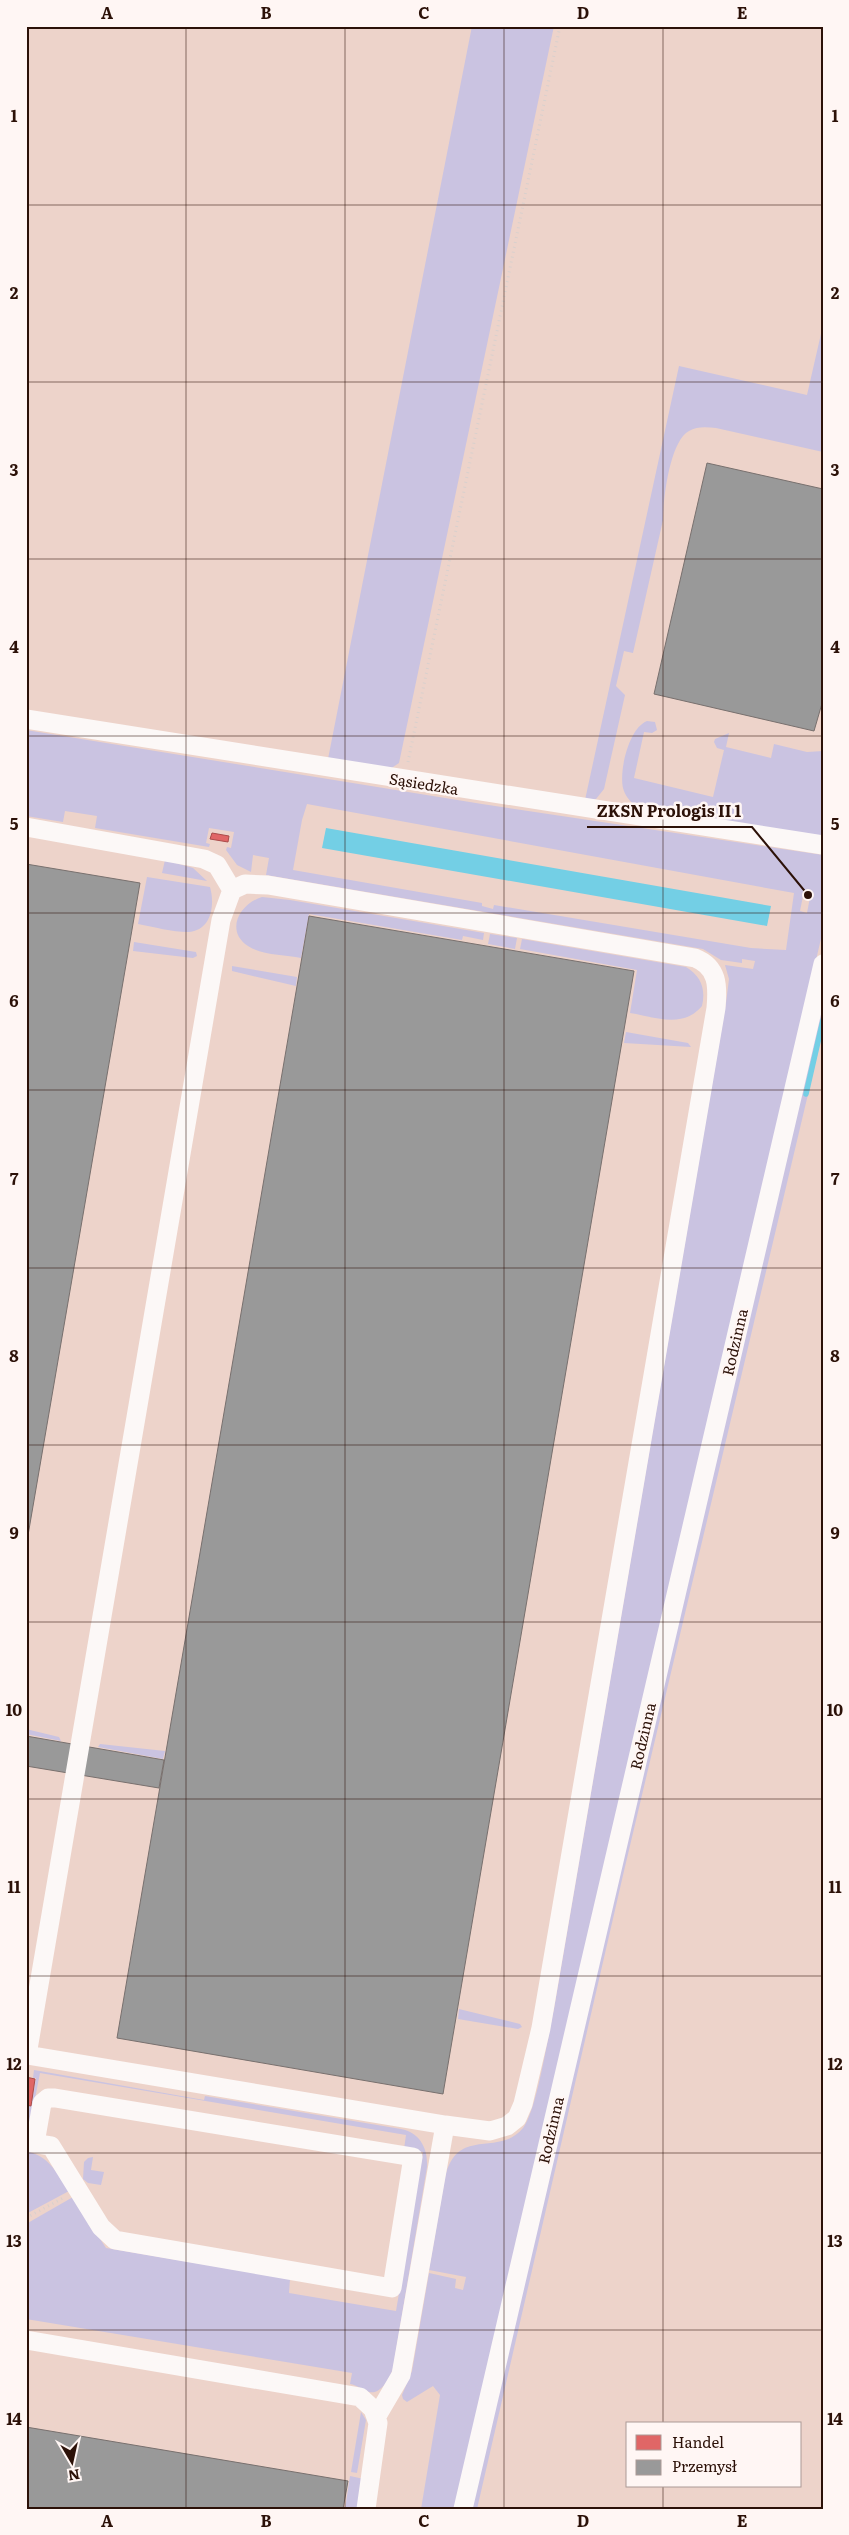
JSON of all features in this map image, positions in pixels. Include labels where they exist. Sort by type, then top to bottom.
[{"type":"street","name":"Sąsiedzka","points":[[26,719],[823,845]]},
{"type":"street","points":[[26,827],[204,859],[217,866],[232,890]]},
{"type":"street","points":[[245,884],[268,885],[694,958],[710,967],[717,985],[714,1018],[546,1997],[523,2104],[517,2118],[497,2130],[445,2125],[27,2055],[219,930],[226,901],[232,890],[245,884]]},
{"type":"street","name":"Rodzinna","points":[[463,2509],[823,964]]},
{"type":"street","points":[[48,2098],[55,2098],[413,2157],[392,2288],[115,2240],[102,2227],[51,2146],[31,2142],[42,2103],[48,2098]]},
{"type":"street","points":[[376,2416],[401,2375],[445,2125]]},
{"type":"street","points":[[26,2340],[347,2394],[365,2400],[376,2416],[378,2430],[366,2509]]},
{"type":"path","points":[[404,779],[560,26]]},
{"type":"path","points":[[26,2218],[78,2190]]},
{"type":"shaded area","points":[[472,26],[554,26],[399,763],[390,769],[328,759]]},
{"type":"shaded area","points":[[823,325],[823,452],[706,427],[695,428],[689,431],[682,437],[677,446],[669,471],[664,499],[663,520],[633,653],[624,651],[616,686],[625,695],[604,789],[596,799],[585,800],[679,366],[807,395]]},
{"type":"shaded area","points":[[647,721],[655,722],[657,730],[652,733],[644,732],[634,778],[713,797],[724,750],[717,748],[714,742],[715,739],[729,733],[726,747],[771,758],[774,744],[807,752],[823,751],[823,836],[636,807],[628,798],[623,788],[624,761],[635,732]]},
{"type":"shaded area","points":[[26,730],[482,804],[823,855],[823,930],[456,2509],[421,2509],[440,2395],[433,2386],[407,2402],[403,2399],[402,2395],[412,2371],[429,2273],[456,2279],[455,2288],[463,2290],[466,2277],[429,2270],[445,2178],[451,2162],[459,2152],[469,2147],[502,2141],[513,2137],[523,2128],[533,2105],[542,2072],[726,1003],[729,979],[725,965],[753,969],[755,961],[742,959],[742,963],[721,960],[703,949],[266,875],[269,858],[253,855],[251,872],[237,865],[226,850],[227,847],[231,848],[234,832],[209,828],[206,843],[210,844],[209,847],[95,828],[97,816],[65,811],[63,822],[26,816]],"holes":[[[307,804],[794,893],[786,950],[751,948],[494,905],[493,909],[482,906],[482,903],[293,870],[302,820]],[[804,891],[811,892],[807,913],[800,911]]]},
{"type":"shaded area","points":[[165,860],[193,868],[207,881],[162,873]]},
{"type":"shaded area","points":[[147,877],[210,887],[212,908],[207,922],[202,927],[188,932],[138,924]]},
{"type":"shaded area","points":[[262,897],[290,900],[484,933],[483,940],[463,936],[462,940],[309,914],[301,958],[266,953],[253,949],[241,940],[236,925],[242,911],[254,900]]},
{"type":"shaded area","points":[[490,934],[517,938],[515,949],[488,944]]},
{"type":"shaded area","points":[[522,939],[686,967],[699,979],[703,989],[702,1006],[686,1017],[668,1020],[630,1013],[637,970],[520,949]]},
{"type":"shaded area","points":[[134,942],[196,952],[197,956],[193,958],[133,951]]},
{"type":"shaded area","points":[[232,966],[297,977],[296,986],[232,971]]},
{"type":"shaded area","points":[[823,1000],[823,1031],[624,1871],[477,2509],[471,2509]]},
{"type":"shaded area","points":[[626,1032],[688,1043],[691,1047],[624,1043]]},
{"type":"shaded area","points":[[26,1729],[59,1737],[61,1741],[26,1734]]},
{"type":"shaded area","points":[[100,1744],[165,1751],[163,1759],[98,1747]]},
{"type":"shaded area","points":[[459,2009],[520,2024],[522,2027],[518,2029],[458,2019]]},
{"type":"shaded area","points":[[34,2070],[204,2100],[205,2096],[401,2129],[408,2131],[418,2138],[422,2142],[426,2154],[427,2167],[393,2368],[384,2385],[377,2391],[369,2392],[350,2384],[352,2373],[26,2319],[26,2224],[73,2197],[106,2248],[290,2279],[289,2293],[396,2311],[423,2152],[404,2149],[406,2135],[40,2073],[31,2119],[26,2128],[26,2106],[31,2106],[36,2078],[33,2078]]},
{"type":"shaded area","points":[[26,2151],[34,2153],[47,2161],[69,2191],[26,2214]]},
{"type":"shaded area","points":[[93,2157],[91,2170],[104,2172],[101,2185],[88,2183],[83,2179],[84,2162],[88,2158]]},
{"type":"shaded area","points":[[361,2412],[366,2420],[357,2473],[351,2472]]},
{"type":"shaded area","points":[[350,2476],[364,2479],[359,2509],[345,2509]]},
{"type":"water","points":[[326,828],[771,906],[767,926],[322,848]]},
{"type":"building: Handel","points":[[212,833],[229,836],[228,842],[210,839]]},
{"type":"building: Handel","points":[[26,2077],[35,2079],[31,2106],[26,2105]]},
{"type":"building: Przemysł","points":[[707,463],[823,489],[823,700],[814,731],[654,694]]},
{"type":"building: Przemysł","points":[[26,864],[140,883],[26,1547]]},
{"type":"building: Przemysł","points":[[309,916],[634,971],[443,2094],[117,2038]]},
{"type":"building: Przemysł","points":[[26,1736],[164,1760],[159,1788],[26,1766]]},
{"type":"building: Przemysł","points":[[26,2427],[348,2481],[343,2509],[26,2509]]},
{"type":"waterway","points":[[806,1094],[823,1020]]},
{"type":"place","name":"ZKSN Prologis II 1","points":[[808,895]]}]
